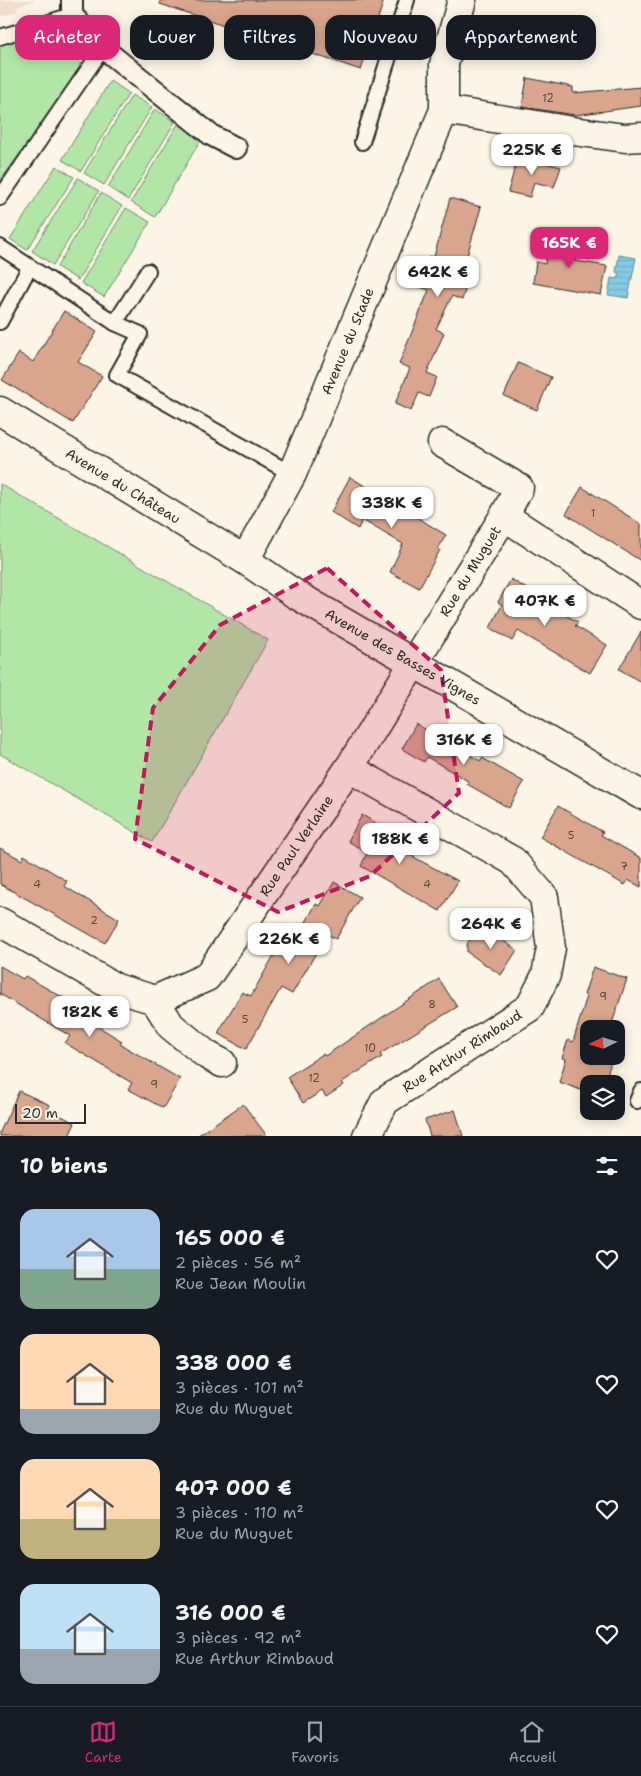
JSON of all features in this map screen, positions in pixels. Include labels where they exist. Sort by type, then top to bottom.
[{"type":"street","name":"Avenue du Stade","points":[[245,560],[292,474],[444,110],[444,64],[462,0]]},
{"type":"street","points":[[118,60],[211,135],[236,148]]},
{"type":"street","points":[[444,110],[573,132],[625,138],[641,137]]},
{"type":"street","name":"Avenue du Château","points":[[0,411],[245,560]]},
{"type":"street","points":[[442,443],[519,488],[504,516]]},
{"type":"street","name":"Rue du Muguet","points":[[413,664],[504,516],[516,526],[641,605]]},
{"type":"street","name":"Avenue des Basses Vignes","points":[[245,560],[288,589],[413,664],[641,795]]},
{"type":"street","name":"Rue Paul Verlaine","points":[[155,1000],[207,977],[349,768],[413,664]]},
{"type":"street","name":"Rue Arthur Rimbaud","points":[[349,768],[513,861],[544,897],[551,948],[546,975],[530,1007],[385,1101],[367,1136]]},
{"type":"street","points":[[0,922],[116,988],[155,1000],[171,1026],[207,1055],[222,1063]]},
{"type":"lane","points":[[362,142],[407,0]]},
{"type":"lane","points":[[0,36],[72,8]]},
{"type":"lane","points":[[0,198],[95,60]]},
{"type":"lane","points":[[0,247],[115,323],[140,334],[117,374],[292,474]]},
{"type":"lane","points":[[0,322],[30,268]]},
{"type":"lane","points":[[115,323],[148,271]]},
{"type":"highlighted area","points":[[327,568],[441,670],[459,793],[370,876],[278,912],[135,839],[153,708],[220,625]]},
{"type":"shaded area","points":[[0,0],[35,0],[17,7],[18,11],[0,17]]},
{"type":"green space","points":[[15,39],[15,60],[80,60],[80,73],[0,181],[0,44]]},
{"type":"green space","points":[[110,81],[129,93],[81,171],[62,160]]},
{"type":"green space","points":[[132,95],[152,107],[104,185],[84,173]]},
{"type":"green space","points":[[155,109],[175,122],[128,200],[108,187]]},
{"type":"green space","points":[[178,124],[202,138],[155,217],[131,202]]},
{"type":"green space","points":[[56,166],[74,177],[27,250],[10,239]]},
{"type":"green space","points":[[78,178],[99,191],[53,265],[32,251]]},
{"type":"green space","points":[[101,193],[122,206],[78,280],[57,267]]},
{"type":"green space","points":[[126,208],[150,222],[104,297],[81,283]]},
{"type":"green space","points":[[0,484],[268,640],[152,842],[0,754]]},
{"type":"water","points":[[619,255],[636,258],[628,298],[608,295],[611,278],[618,279],[619,274],[616,272]]},
{"type":"building","points":[[160,0],[384,0],[379,15],[325,15],[325,58],[315,55],[315,15],[224,15],[224,25],[214,22],[214,15],[194,15],[160,4]]},
{"type":"building","points":[[331,60],[364,60],[361,70]]},
{"type":"building","points":[[527,78],[573,87],[573,93],[641,87],[641,106],[575,115],[522,107]]},
{"type":"building","points":[[518,156],[561,167],[554,187],[534,182],[530,197],[508,192]]},
{"type":"building","points":[[450,198],[481,207],[464,266],[472,268],[462,300],[452,296],[436,329],[444,333],[427,373],[437,377],[429,397],[419,393],[411,411],[395,404],[410,368],[399,364],[429,290],[420,287],[429,256],[434,257]]},
{"type":"building","points":[[549,237],[578,241],[575,261],[607,266],[601,295],[533,283],[536,262],[545,264]]},
{"type":"building","points":[[64,311],[97,332],[78,362],[102,376],[73,423],[2,380],[19,353],[33,362]]},
{"type":"building","points":[[518,363],[551,377],[537,410],[504,396]]},
{"type":"building","points":[[350,477],[446,535],[419,588],[390,572],[403,544],[362,520],[358,529],[331,512]]},
{"type":"building","points":[[582,487],[641,524],[641,561],[566,514]]},
{"type":"building","points":[[511,579],[538,596],[536,599],[578,622],[575,626],[607,645],[590,673],[518,631],[512,641],[490,628],[502,605],[498,602]]},
{"type":"building","points":[[641,632],[641,682],[619,669]]},
{"type":"building","points":[[416,724],[480,761],[482,758],[524,782],[509,808],[467,784],[468,781],[427,757],[424,762],[402,749]]},
{"type":"building","points":[[558,806],[603,832],[601,835],[641,858],[641,887],[628,880],[625,885],[540,837]]},
{"type":"building","points":[[362,815],[400,837],[395,847],[458,881],[440,911],[361,866],[367,853],[348,841]]},
{"type":"building","points":[[0,848],[22,860],[24,855],[67,881],[64,886],[119,919],[105,943],[0,884]]},
{"type":"building","points":[[334,882],[360,897],[336,939],[327,934],[292,994],[281,988],[246,1049],[218,1033],[242,992],[251,996],[282,941],[292,947],[316,904],[320,906]]},
{"type":"building","points":[[480,925],[517,950],[501,975],[467,952],[467,944]]},
{"type":"building","points":[[0,966],[23,979],[25,976],[64,998],[61,1004],[122,1041],[120,1044],[180,1079],[163,1108],[128,1089],[132,1083],[65,1043],[70,1036],[0,994]]},
{"type":"building","points":[[593,967],[627,979],[613,1020],[580,1020],[580,1065],[610,1065],[607,1075],[580,1075],[580,1090],[559,1082],[566,1059],[562,1058],[568,1040],[573,1042],[587,996],[584,995]]},
{"type":"building","points":[[439,979],[457,1007],[380,1054],[382,1057],[342,1082],[344,1085],[326,1097],[322,1091],[303,1103],[287,1077],[323,1054],[325,1056]]},
{"type":"building","points":[[19,1091],[50,1105],[48,1109],[75,1123],[69,1136],[0,1136],[0,1132]]},
{"type":"building","points":[[243,1104],[267,1136],[197,1136]]},
{"type":"building","points":[[455,1110],[463,1136],[430,1136],[425,1120]]}]
